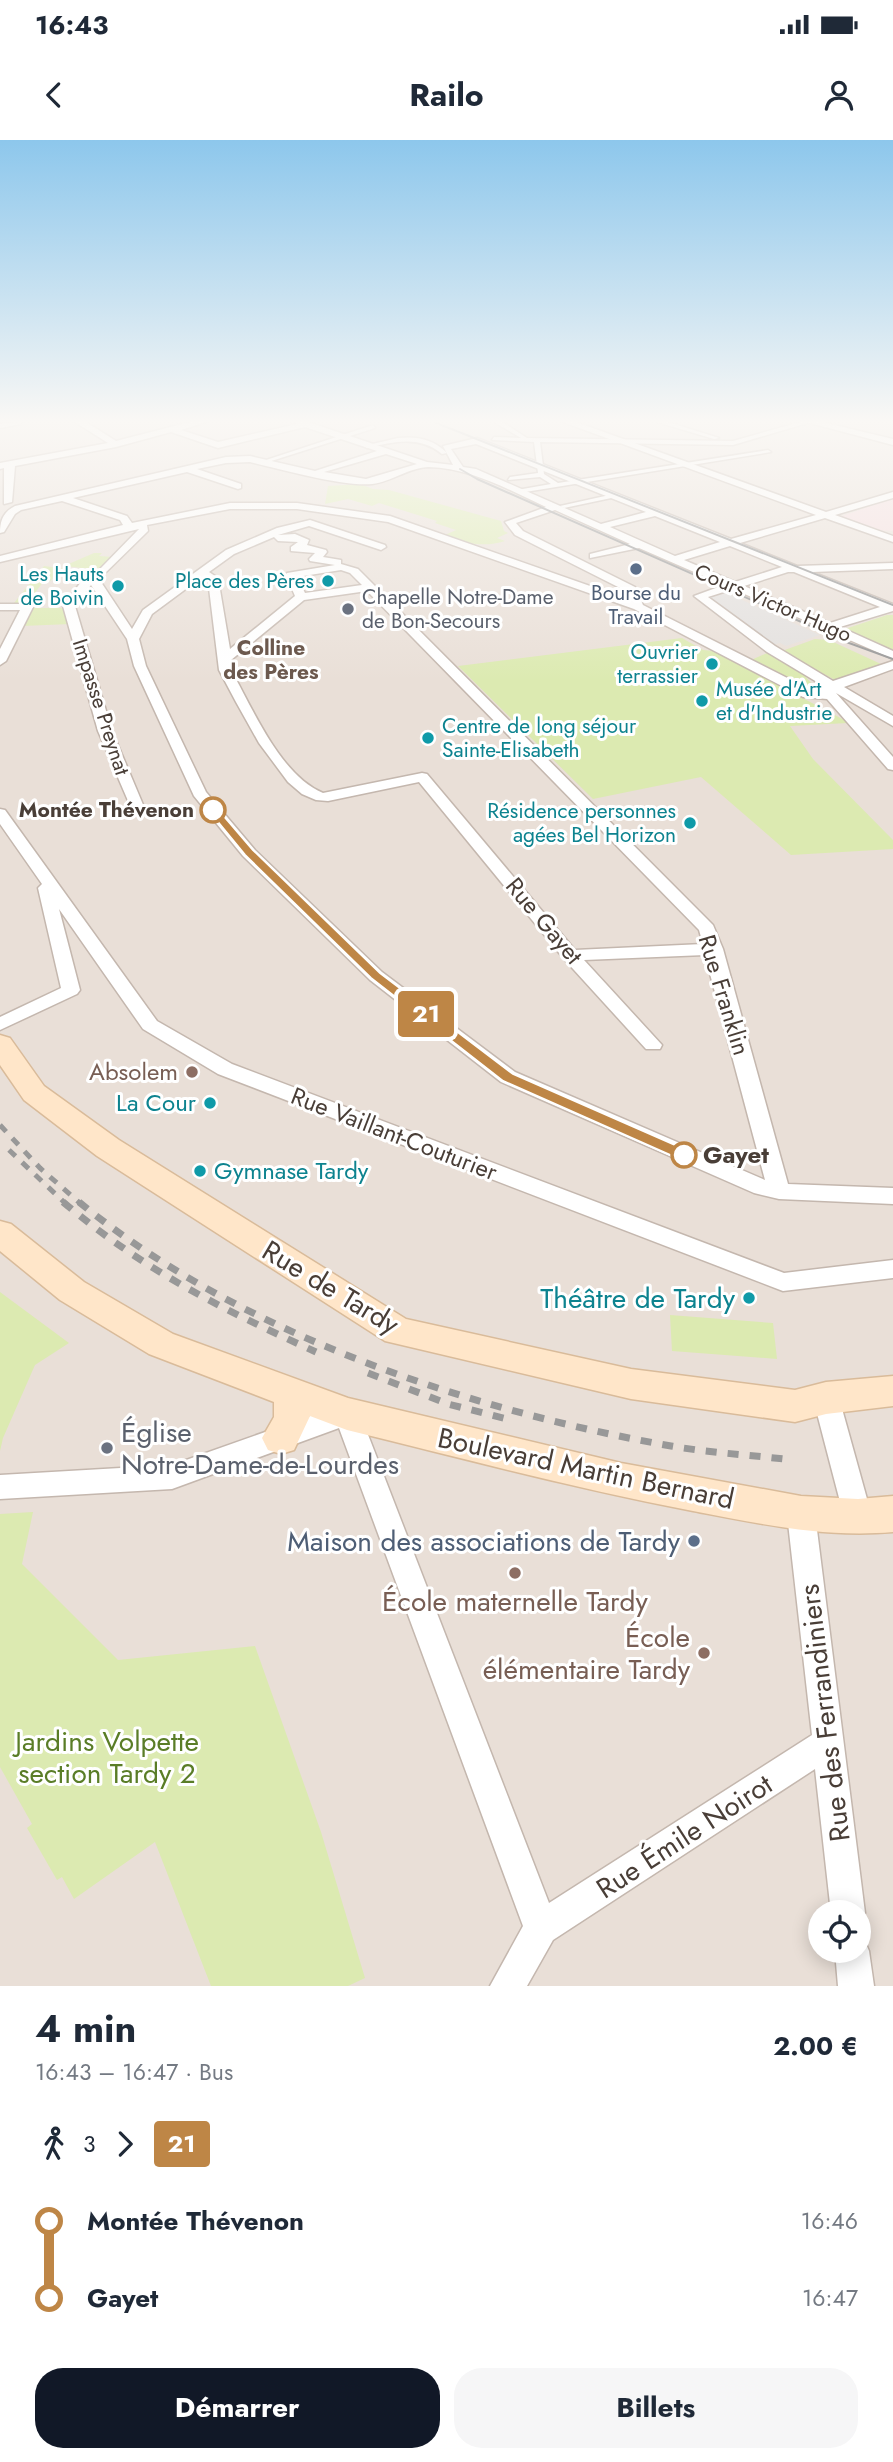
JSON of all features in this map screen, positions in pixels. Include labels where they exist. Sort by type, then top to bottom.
[{"type":"main road","name":"Rue de Tardy","points":[[0,1044],[34,1093],[108,1148],[397,1331],[631,1384],[795,1406],[826,1398],[893,1391]]},
{"type":"main road","name":"Boulevard Martin Bernard","points":[[0,1233],[72,1291],[161,1344],[347,1414],[621,1480],[801,1514],[876,1516]]},
{"type":"main road","points":[[281,1438],[292,1419],[292,1392]]},
{"type":"street","points":[[0,530],[11,512],[9,508]]},
{"type":"street","points":[[93,508],[124,518],[129,527]]},
{"type":"street","points":[[0,559],[141,524],[231,508]]},
{"type":"street","points":[[312,508],[390,519],[638,607],[808,694],[831,690],[893,665]]},
{"type":"street","points":[[555,508],[512,520],[512,527],[631,589],[638,607]]},
{"type":"street","name":"Cours Victor Hugo","points":[[561,508],[671,560],[893,655]]},
{"type":"street","points":[[644,508],[892,607]]},
{"type":"street","points":[[806,508],[893,539]]},
{"type":"street","points":[[671,560],[852,508]]},
{"type":"street","points":[[600,527],[656,513]]},
{"type":"street","points":[[133,639],[147,612],[230,552],[281,530],[310,523],[381,547]]},
{"type":"street","points":[[141,524],[144,529],[94,580],[133,639],[140,666],[200,793],[249,853],[376,976],[508,1077],[676,1152],[762,1187],[779,1191],[893,1196]]},
{"type":"street","points":[[281,530],[271,536],[301,539],[305,542],[295,549],[317,549],[322,552],[314,559],[340,562],[344,565],[291,575],[301,597]]},
{"type":"street","points":[[594,556],[638,545]]},
{"type":"street","points":[[893,566],[794,568],[700,596],[831,690],[893,722]]},
{"type":"street","name":"Rue Franklin","points":[[342,567],[354,571],[707,929],[779,1191]]},
{"type":"street","points":[[202,573],[214,578],[225,659]]},
{"type":"street","name":"Impasse Preynat","points":[[94,580],[85,584],[69,606],[105,731],[137,807]]},
{"type":"street","points":[[301,597],[370,587]]},
{"type":"street","points":[[225,659],[301,600],[301,597]]},
{"type":"street","points":[[0,607],[27,607],[4,643],[0,661]]},
{"type":"street","points":[[829,628],[892,607]]},
{"type":"street","name":"Rue Gayet","points":[[225,659],[225,670],[286,774],[304,790],[322,798],[422,777],[570,955],[653,1045]]},
{"type":"street","points":[[874,672],[893,681]]},
{"type":"street","points":[[831,690],[893,766]]},
{"type":"street","name":"Rue Vaillant-Couturier","points":[[0,813],[8,839],[38,867],[150,1025],[225,1069],[783,1282],[893,1269]]},
{"type":"street","points":[[0,1024],[71,990],[50,897],[38,867]]},
{"type":"street","points":[[570,955],[714,949]]},
{"type":"street","points":[[826,1398],[876,1516]]},
{"type":"street","points":[[0,1487],[172,1478],[347,1414],[541,1928],[509,1986]]},
{"type":"street","name":"Rue des Ferrandiniers","points":[[801,1514],[846,1900]]},
{"type":"street","name":"Rue Émile Noirot","points":[[541,1928],[828,1744]]},
{"type":"street","points":[[853,1963],[856,1986]]},
{"type":"shaded area","points":[[0,508],[893,508],[893,1986],[0,1986]]},
{"type":"shaded area","points":[[865,508],[893,508],[893,531],[878,530],[840,517]]},
{"type":"shaded area","points":[[722,591],[820,635],[786,646],[780,643],[773,645],[707,598]]},
{"type":"green space","points":[[396,508],[455,508],[501,521],[504,531],[508,533],[497,538],[505,541],[474,544],[443,536],[456,530],[435,523],[437,521]]},
{"type":"green space","points":[[94,553],[113,557],[100,570],[64,566]]},
{"type":"green space","points":[[44,566],[66,569],[50,581],[44,581],[27,603],[14,603]]},
{"type":"green space","points":[[31,608],[66,608],[71,624],[22,626]]},
{"type":"green space","points":[[893,615],[893,650],[845,629]]},
{"type":"green space","points":[[682,638],[703,650],[714,651],[848,723],[790,726],[813,759],[893,840],[893,849],[791,855],[701,777],[593,799],[458,666]]},
{"type":"green space","points":[[815,639],[829,640],[881,664],[835,680],[782,651]]},
{"type":"green space","points":[[767,653],[804,675],[813,685],[813,689],[804,688],[777,672],[749,661]]},
{"type":"green space","points":[[0,1292],[69,1343],[35,1365],[3,1438],[0,1451]]},
{"type":"green space","points":[[670,1315],[773,1323],[777,1359],[672,1351]]},
{"type":"green space","name":"Jardins Volpette section Tardy 2","points":[[33,1512],[22,1564],[118,1660],[255,1646],[321,1832],[365,1978],[348,1986],[211,1986],[155,1842],[74,1899],[62,1877],[57,1880],[27,1828],[32,1824],[0,1767],[0,1514]]},
{"type":"tram line","points":[[543,508],[849,643],[893,659]]},
{"type":"tram line","points":[[650,508],[893,605]]},
{"type":"railway","points":[[0,1125],[40,1168],[81,1204]]},
{"type":"railway","points":[[9,1150],[66,1204]]},
{"type":"railway","points":[[63,1202],[124,1248],[184,1286],[316,1352]]},
{"type":"railway","points":[[79,1202],[142,1249],[211,1291],[284,1328],[359,1360],[437,1388],[594,1431],[686,1448],[792,1460]]},
{"type":"railway","points":[[368,1373],[448,1404],[511,1420]]},
{"type":"bus line","name":"21","points":[[213,810],[249,853],[376,976],[508,1077],[684,1155]]},
{"type":"place","name":"Bourse du Travail","points":[[636,569]]},
{"type":"place","name":"Place des Pères","points":[[328,581]]},
{"type":"place","name":"Les Hauts de Boivin","points":[[118,586]]},
{"type":"place","name":"Chapelle Notre-Dame de Bon-Secours","points":[[348,609]]},
{"type":"place","name":"Ouvrier terrassier","points":[[712,664]]},
{"type":"place","name":"Musée d'Art et d'Industrie","points":[[702,701]]},
{"type":"place","name":"Centre de long séjour Sainte-Elisabeth","points":[[428,738]]},
{"type":"place","name":"Montée Thévenon","points":[[213,810]]},
{"type":"place","name":"Résidence personnes agées Bel Horizon","points":[[690,823]]},
{"type":"place","name":"Absolem","points":[[192,1072]]},
{"type":"place","name":"La Cour","points":[[210,1103]]},
{"type":"place","name":"Gayet","points":[[684,1155]]},
{"type":"place","name":"Gymnase Tardy","points":[[200,1171]]},
{"type":"place","name":"Théâtre de Tardy","points":[[749,1298]]},
{"type":"place","name":"Église Notre-Dame-de-Lourdes","points":[[107,1448]]},
{"type":"place","name":"Maison des associations de Tardy","points":[[694,1541]]},
{"type":"place","name":"École maternelle Tardy","points":[[515,1573]]},
{"type":"place","name":"École élémentaire Tardy","points":[[704,1653]]},
{"type":"district","name":"Colline des Pères","points":[[271,660]]}]
